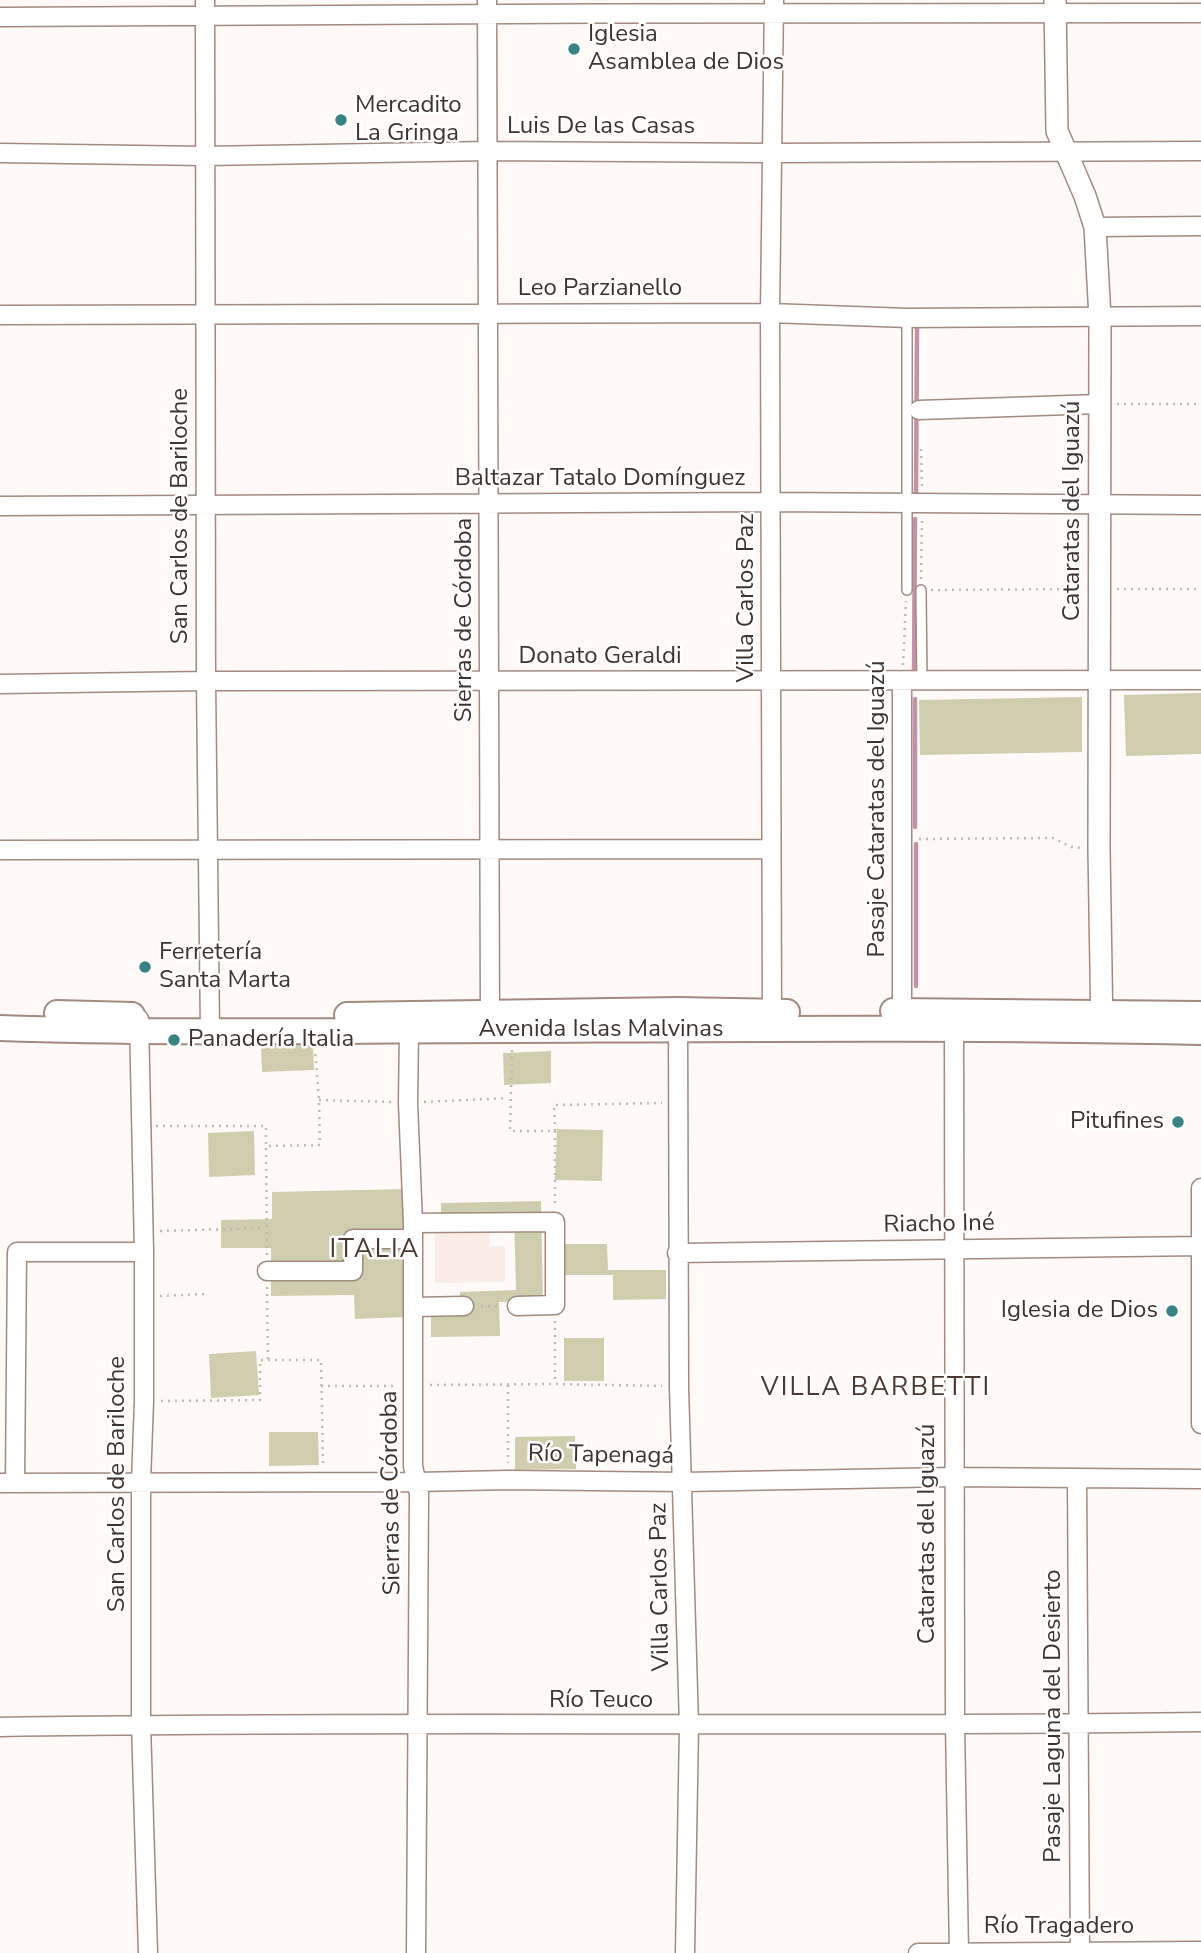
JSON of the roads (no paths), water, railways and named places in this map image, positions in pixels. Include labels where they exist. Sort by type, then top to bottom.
[{"type":"main road","name":"Avenida Islas Malvinas","points":[[0,1012],[139,1024]]},
{"type":"main road","name":"Avenida Islas Malvinas","points":[[902,1020],[954,1030],[1201,1014]]},
{"type":"main road","name":"Avenida Islas Malvinas","points":[[0,1028],[139,1024],[902,1020],[1101,1022],[1201,1032]]},
{"type":"main road","name":"Avenida Islas Malvinas","points":[[210,1024],[313,1032],[409,1031],[498,1024]]},
{"type":"street","points":[[0,17],[205,7],[487,6],[1055,7],[1201,13]]},
{"type":"street","name":"Sierras de Córdoba","points":[[487,6],[490,850],[498,1024]]},
{"type":"street","name":"San Carlos de Bariloche","points":[[205,7],[204,314],[210,1024]]},
{"type":"street","name":"Villa Carlos Paz","points":[[772,1020],[770,313],[774,7]]},
{"type":"street","name":"Cataratas del Iguazú","points":[[1055,7],[1057,131],[1085,196],[1095,227],[1100,318],[1101,1022]]},
{"type":"street","name":"Luis De las Casas","points":[[0,153],[205,156],[488,151],[1201,151]]},
{"type":"street","points":[[1095,227],[1201,226]]},
{"type":"street","name":"Leo Parzianello","points":[[0,315],[770,313],[906,317],[1201,316]]},
{"type":"street","points":[[919,410],[1100,404]]},
{"type":"street","name":"Baltazar Tatalo Domínguez","points":[[0,506],[771,502],[1201,505]]},
{"type":"street","name":"Donato Geraldi","points":[[0,684],[206,681],[1201,680]]},
{"type":"street","name":"Pasaje Cataratas del Iguazú","points":[[902,682],[902,1020]]},
{"type":"street","points":[[0,850],[771,849]]},
{"type":"street","name":"Villa Carlos Paz","points":[[678,1020],[679,1387],[689,1726],[685,1953]]},
{"type":"street","name":"San Carlos de Bariloche","points":[[139,1024],[144,1252],[141,1724],[148,1953]]},
{"type":"street","name":"Cataratas del Iguazú","points":[[954,1030],[955,1725],[959,1953]]},
{"type":"street","name":"Sierras de Córdoba","points":[[409,1031],[408,1102],[414,1307],[413,1466],[419,1494],[416,1953]]},
{"type":"street","points":[[1201,1188],[1201,1424]]},
{"type":"street","points":[[267,1272],[353,1271],[353,1239],[413,1231],[555,1222],[555,1306],[517,1306]]},
{"type":"street","name":"Riacho Iné","points":[[677,1253],[1200,1246]]},
{"type":"street","points":[[8,1483],[17,1252],[144,1252]]},
{"type":"street","points":[[414,1307],[464,1306]]},
{"type":"street","name":"Río Tapenagá","points":[[8,1483],[508,1480],[683,1482],[954,1477],[1201,1479]]},
{"type":"street","name":"Pasaje Laguna del Desierto","points":[[1077,1478],[1080,1952]]},
{"type":"street","name":"Río Teuco","points":[[0,1727],[141,1724],[689,1726],[1201,1722]]},
{"type":"street","name":"Río Tragadero","points":[[918,1953],[1201,1951]]},
{"type":"lane","points":[[906,317],[915,504],[907,590]]},
{"type":"lane","points":[[921,590],[922,682]]},
{"type":"waterway","points":[[916,493],[917,328]]},
{"type":"waterway","points":[[914,673],[915,519]]},
{"type":"waterway","points":[[915,699],[915,827]]},
{"type":"waterway","points":[[916,844],[916,986]]},
{"type":"place","name":"Iglesia Asamblea de Dios","points":[[574,49]]},
{"type":"place","name":"Mercadito La Gringa","points":[[341,120]]},
{"type":"place","name":"Ferretería Santa Marta","points":[[145,967]]},
{"type":"place","name":"Panadería Italia","points":[[174,1040]]},
{"type":"place","name":"Pitufines","points":[[1178,1122]]},
{"type":"place","name":"Iglesia de Dios","points":[[1172,1311]]},
{"type":"district","name":"ITALIA","points":[[375,1251]]},
{"type":"district","name":"VILLA BARBETTI","points":[[876,1389]]}]
